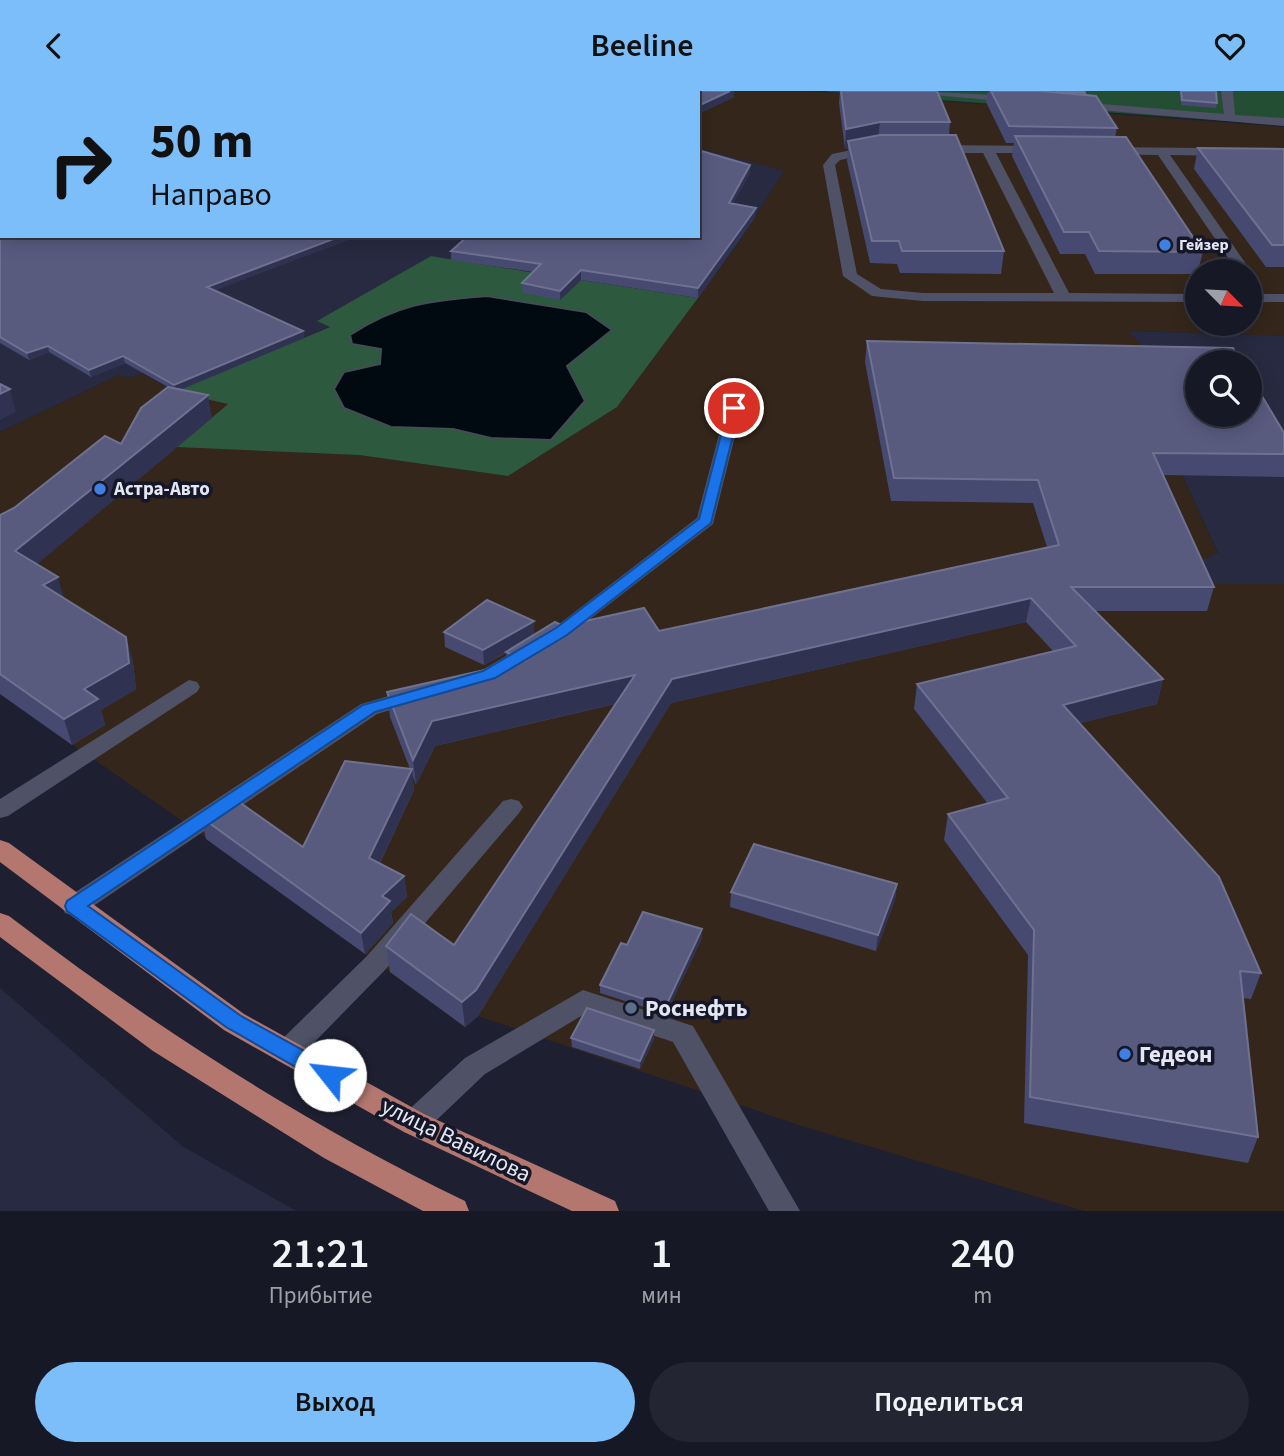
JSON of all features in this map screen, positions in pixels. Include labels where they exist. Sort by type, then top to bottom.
[{"type":"main road","name":"улица Вавилова","points":[[0,849],[74,906],[234,1021],[414,1123],[604,1211]]},
{"type":"main road","points":[[0,923],[185,1060],[374,1173],[454,1211]]},
{"type":"lane","points":[[922,91],[1009,95],[1022,100]]},
{"type":"lane","points":[[1227,91],[1230,118]]},
{"type":"lane","points":[[1064,104],[1284,122]]},
{"type":"lane","points":[[892,149],[858,151],[836,157],[829,165],[850,276],[877,293],[965,298],[1185,298]]},
{"type":"lane","points":[[920,149],[1055,150]]},
{"type":"lane","points":[[988,150],[1064,298]]},
{"type":"lane","points":[[1094,151],[1284,153]]},
{"type":"lane","points":[[1161,152],[1236,259]]},
{"type":"lane","points":[[1262,298],[1284,298]]},
{"type":"lane","points":[[462,682],[489,675],[561,632],[706,520],[734,408]]},
{"type":"lane","points":[[0,810],[188,687]]},
{"type":"lane","points":[[74,906],[369,709],[436,690]]},
{"type":"lane","points":[[287,1052],[376,963],[511,807]]},
{"type":"lane","points":[[414,1123],[475,1066],[583,1001],[683,1034],[785,1211]]},
{"type":"shaded area","points":[[700,91],[808,91],[1284,127],[1284,336],[1262,335],[1262,259],[1185,259],[1185,333],[1129,331],[1145,348],[1133,366],[1218,554],[1177,571],[1171,584],[1284,584],[1284,1211],[1084,1211],[802,1126],[478,1016],[465,1027],[194,829],[0,694],[0,432],[119,375],[129,378],[142,373],[175,392],[229,403],[179,446],[359,455],[508,476],[617,407],[737,245],[783,172],[700,149]]},
{"type":"shaded area","points":[[700,149],[784,171],[737,245],[698,298],[582,280],[560,300],[523,293],[540,273],[431,256],[318,321],[331,326],[175,392],[143,373],[129,378],[119,375],[0,432],[0,238],[700,238]]},
{"type":"shaded area","points":[[487,296],[586,312],[612,330],[567,366],[585,401],[551,440],[491,438],[453,429],[391,427],[344,408],[334,389],[344,372],[380,364],[381,349],[352,344],[350,335],[384,316],[416,305]]},
{"type":"shaded area","points":[[1128,331],[1185,333],[1185,336],[1284,336],[1284,584],[1171,584],[1177,572],[1218,553],[1132,365],[1145,348]]},
{"type":"shaded area","points":[[0,988],[182,1146],[296,1211],[0,1211]]},
{"type":"green space","points":[[824,91],[1284,91],[1284,125],[830,92]]},
{"type":"green space","points":[[431,256],[541,274],[560,300],[581,280],[698,298],[617,407],[508,476],[359,455],[177,447],[228,404],[175,392],[330,327],[317,321]]},
{"type":"building","points":[[700,91],[730,91],[700,105]]},
{"type":"building","points":[[841,91],[937,91],[950,122],[880,122],[846,129]]},
{"type":"building","points":[[991,91],[1041,91],[1096,96],[1117,128],[1009,126]]},
{"type":"building","points":[[1181,91],[1216,91],[1217,103],[1182,100]]},
{"type":"building","points":[[880,135],[956,135],[1004,251],[902,251],[899,241],[872,241],[848,141]]},
{"type":"building","points":[[1015,136],[1126,137],[1203,252],[1099,251],[1089,232],[1064,232]]},
{"type":"building","points":[[1198,148],[1284,149],[1284,245],[1272,245]]},
{"type":"building","points":[[700,151],[750,165],[729,203],[756,208],[698,288],[581,270],[560,291],[522,283],[541,264],[451,251],[466,238],[700,238]]},
{"type":"building","points":[[0,238],[336,238],[207,287],[303,331],[174,385],[123,356],[89,370],[48,346],[27,353],[0,337]]},
{"type":"building","points":[[867,341],[1233,348],[1234,350],[1185,350],[1185,427],[1262,427],[1262,396],[1284,433],[1284,454],[1153,453],[1214,587],[1071,587],[1163,679],[1063,705],[1219,877],[1261,973],[1240,971],[1258,1137],[1030,1097],[1034,930],[948,814],[1008,798],[917,684],[1076,646],[1031,598],[672,679],[476,990],[462,1002],[386,946],[411,914],[454,945],[635,675],[432,721],[413,760],[387,692],[525,661],[506,652],[555,622],[563,626],[644,608],[659,631],[1059,545],[1038,480],[894,478]]},
{"type":"building","points":[[0,384],[10,389],[0,394]]},
{"type":"building","points":[[168,387],[208,395],[15,551],[58,577],[43,585],[126,637],[129,663],[84,689],[98,699],[64,719],[0,674],[0,515],[14,508],[105,436],[121,444],[141,408]]},
{"type":"building","points":[[487,600],[534,621],[483,650],[444,632]]},
{"type":"building","points":[[345,761],[412,769],[369,858],[404,876],[382,896],[390,901],[361,933],[201,817],[232,797],[303,847]]},
{"type":"building","points":[[754,844],[897,884],[878,935],[731,892]]},
{"type":"building","points":[[643,912],[702,929],[666,1006],[600,985],[621,943],[627,945]]},
{"type":"building","points":[[587,1008],[654,1030],[640,1061],[571,1038]]},
{"type":"place","name":"Гейзер","points":[[1165,245]]},
{"type":"place","name":"Астра-Авто","points":[[100,489]]},
{"type":"place","name":"Роснефть","points":[[631,1008]]},
{"type":"place","name":"Гедеон","points":[[1125,1054]]},
{"type":"route","points":[[330,1075],[234,1021],[74,906],[194,829],[369,709],[489,675],[561,632],[706,520],[734,408]]}]
